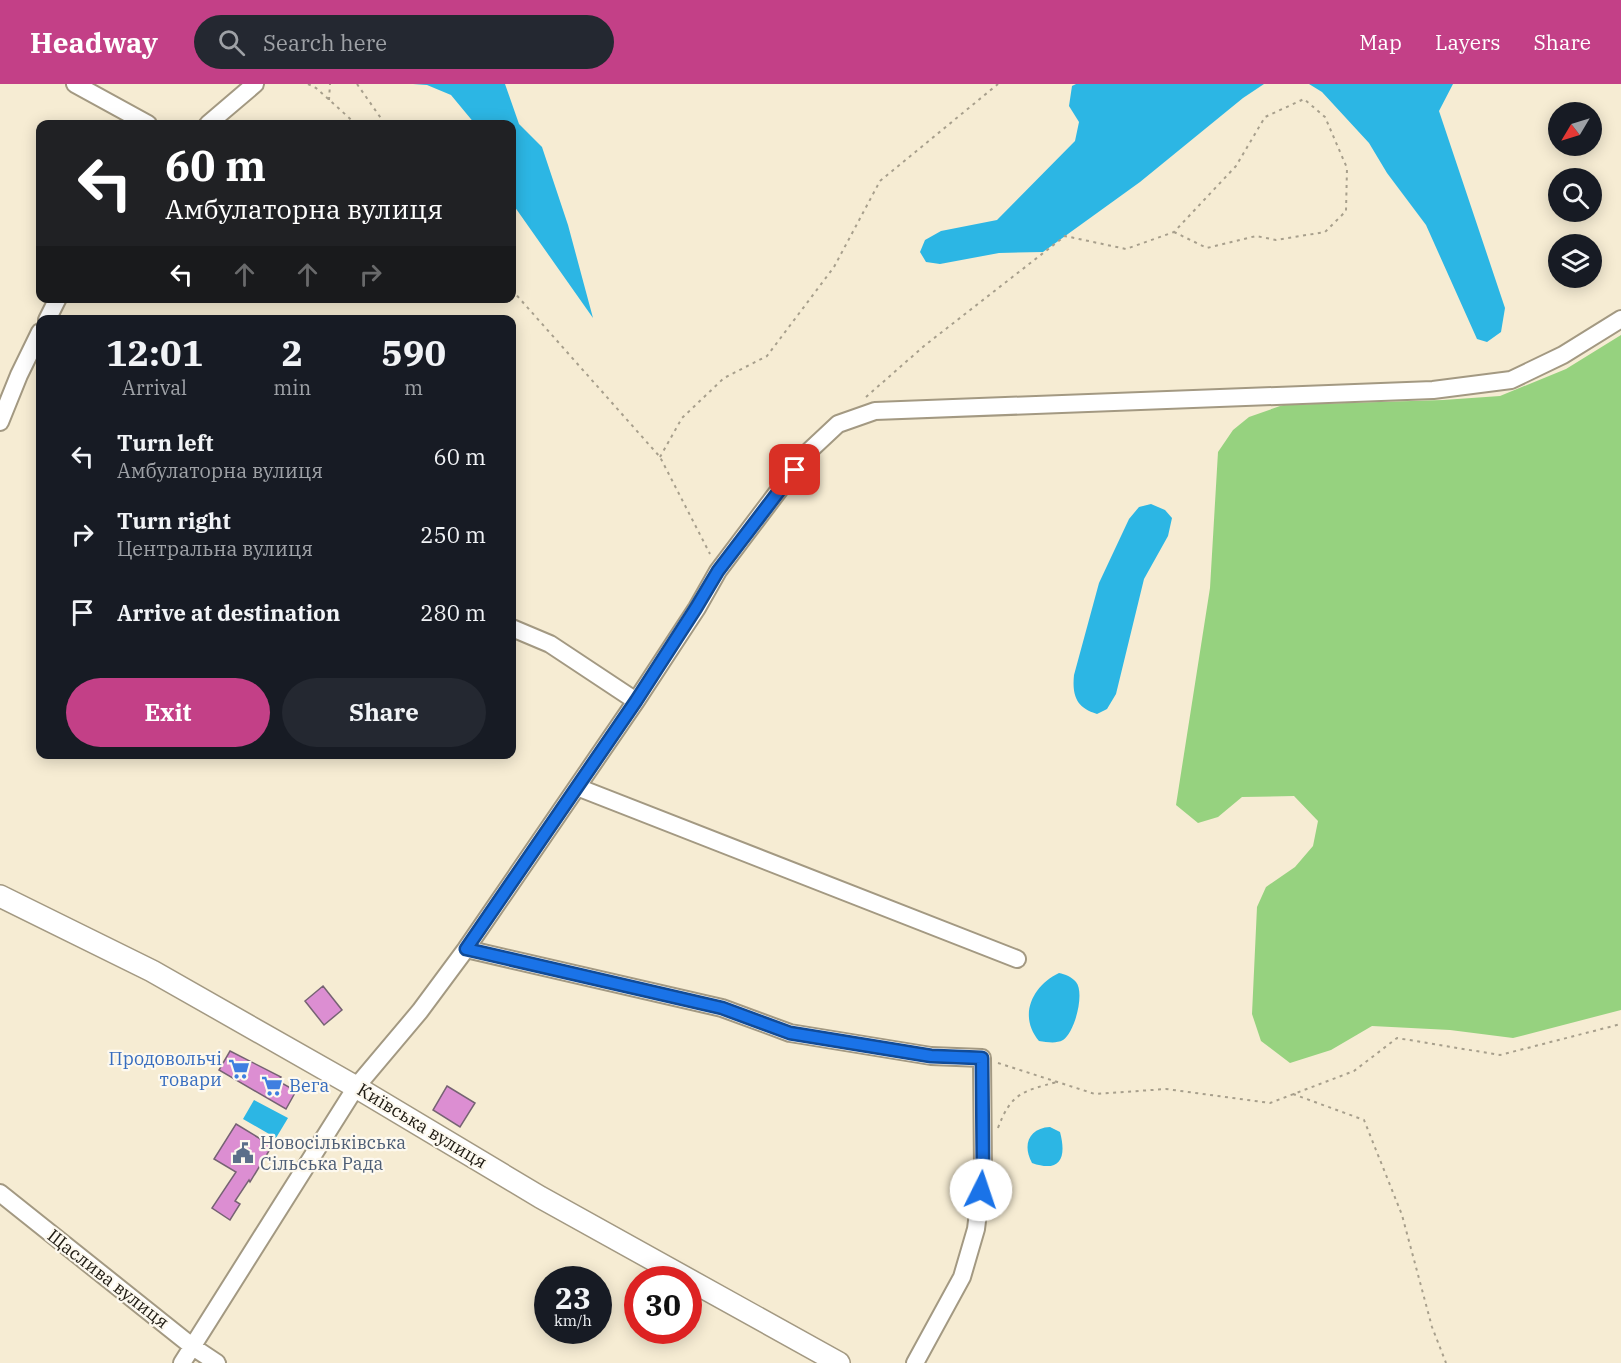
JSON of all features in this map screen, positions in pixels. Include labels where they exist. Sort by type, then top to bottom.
[{"type":"street","points":[[75,84],[141,120]]},
{"type":"street","points":[[213,120],[255,84]]},
{"type":"street","points":[[182,1363],[356,1087],[420,1011],[466,949],[636,701],[718,571],[807,453],[838,424],[874,411],[1433,390],[1511,380],[1563,355],[1621,319]]},
{"type":"street","points":[[0,422],[36,340]]},
{"type":"street","points":[[516,630],[550,644],[636,701]]},
{"type":"street","points":[[577,787],[1017,959]]},
{"type":"street","name":"Київська вулиця","points":[[0,896],[152,971],[356,1087],[540,1197],[839,1363]]},
{"type":"street","points":[[466,949],[722,1008],[790,1033],[931,1056],[982,1058],[983,1171],[976,1229],[962,1278],[915,1363]]},
{"type":"street","name":"Щаслива вулиця","points":[[0,1193],[193,1347],[217,1363]]},
{"type":"path","points":[[308,84],[316,88],[352,120]]},
{"type":"path","points":[[329,100],[330,84]]},
{"type":"path","points":[[357,84],[382,120]]},
{"type":"path","points":[[660,457],[682,418],[724,378],[767,356],[834,267],[880,181],[998,84]]},
{"type":"path","points":[[864,400],[924,346],[1065,236],[1126,249],[1174,232],[1236,166],[1265,117],[1304,99],[1325,117],[1347,168],[1347,190],[1346,211],[1325,232],[1276,240],[1256,236],[1207,248],[1174,232]]},
{"type":"path","points":[[516,295],[660,457],[718,571]]},
{"type":"path","points":[[982,1058],[1095,1094],[1166,1089],[1270,1103],[1354,1071],[1397,1038],[1500,1055],[1621,1024]]},
{"type":"path","points":[[998,1129],[1005,1108],[1026,1090],[1058,1082]]},
{"type":"path","points":[[1293,1094],[1364,1120],[1402,1215],[1432,1327],[1446,1363]]},
{"type":"green space","points":[[1621,335],[1621,1010],[1513,1038],[1450,1030],[1372,1026],[1331,1050],[1290,1063],[1261,1041],[1252,1014],[1257,907],[1266,887],[1295,867],[1313,846],[1318,821],[1294,796],[1242,797],[1218,817],[1198,823],[1176,805],[1210,588],[1218,452],[1233,430],[1249,417],[1283,405],[1500,396],[1566,369]]},
{"type":"water","points":[[413,84],[505,84],[519,124],[542,147],[568,225],[593,318],[516,209],[516,120],[472,120],[451,95],[427,85]]},
{"type":"water","points":[[1076,84],[1264,84],[1243,98],[1140,182],[1043,252],[999,253],[940,264],[926,262],[920,252],[925,240],[941,231],[997,220],[1075,141],[1079,122],[1069,106],[1072,86]]},
{"type":"water","points":[[1309,84],[1453,84],[1439,111],[1505,308],[1501,332],[1487,342],[1477,339],[1426,225],[1387,173],[1369,143],[1322,92]]},
{"type":"water","points":[[1151,504],[1165,510],[1172,518],[1168,536],[1144,579],[1116,694],[1107,709],[1097,714],[1084,708],[1077,700],[1074,675],[1099,583],[1129,519],[1139,507]]},
{"type":"water","points":[[1059,973],[1072,979],[1079,987],[1079,1003],[1075,1021],[1063,1040],[1039,1041],[1029,1022],[1031,1002],[1042,986]]},
{"type":"water","points":[[254,1100],[288,1118],[276,1138],[243,1119]]},
{"type":"water","points":[[1050,1127],[1060,1132],[1062,1156],[1059,1161],[1049,1166],[1032,1163],[1028,1150],[1029,1139],[1037,1131]]},
{"type":"building","points":[[323,986],[342,1010],[324,1025],[305,1001]]},
{"type":"building","points":[[230,1051],[281,1077],[278,1081],[296,1091],[286,1109],[219,1070]]},
{"type":"building","points":[[447,1086],[475,1103],[460,1127],[433,1110]]},
{"type":"building","name":"Новосільківська Сільська Рада","points":[[236,1124],[272,1146],[250,1182],[249,1180],[235,1201],[240,1204],[230,1220],[212,1208],[236,1172],[214,1159]]},
{"type":"place","name":"Продовольчі товари","points":[[239,1069]]},
{"type":"place","name":"Вега","points":[[272,1086]]},
{"type":"place","name":"Новосільківська Сільська Рада","points":[[243,1153]]},
{"type":"route","points":[[795,470],[718,571],[636,701],[466,949],[722,1008],[790,1033],[931,1056],[982,1058],[983,1171],[981,1190]]}]
